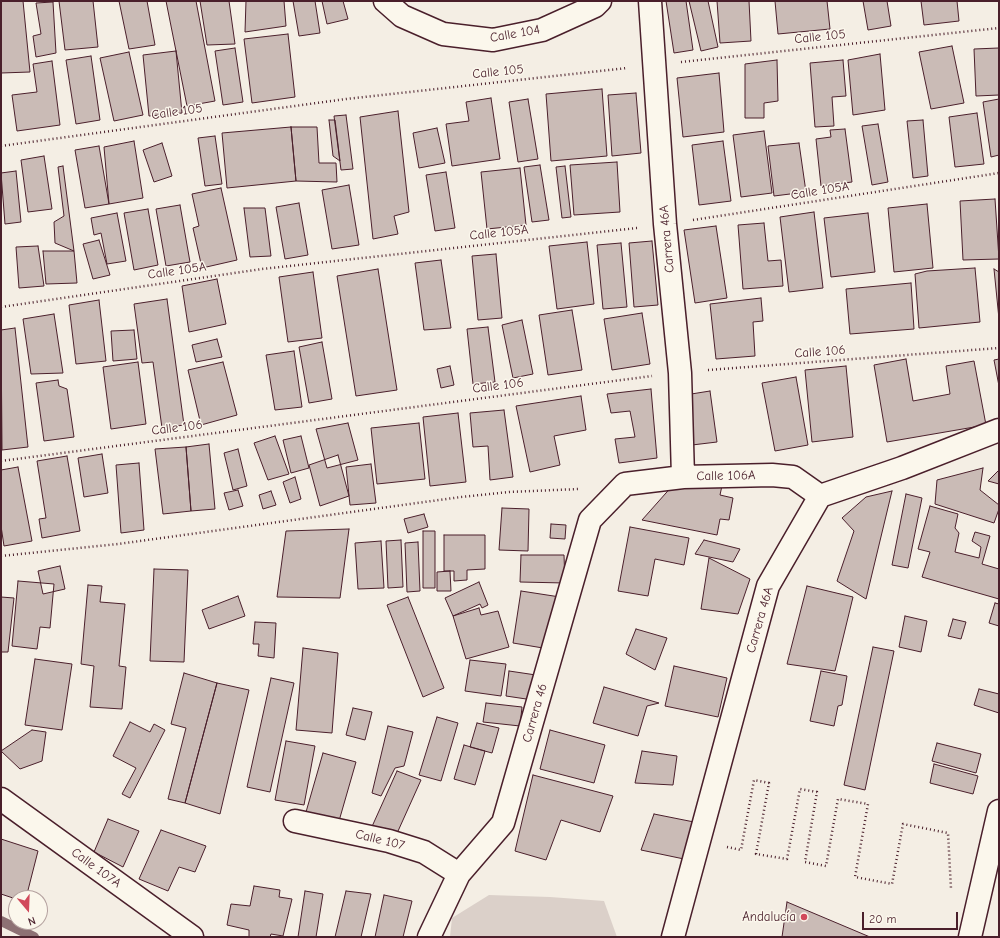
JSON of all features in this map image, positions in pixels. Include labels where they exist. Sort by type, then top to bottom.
[{"type":"street","name":"Calle 104","points":[[385,1],[402,16],[443,34],[493,40],[542,30],[595,6],[600,1]]},
{"type":"street","name":"Carrera 46A","points":[[650,1],[665,224],[680,373],[683,477]]},
{"type":"street","points":[[820,496],[902,468],[999,430]]},
{"type":"street","name":"Calle 106A","points":[[625,484],[683,477],[772,475],[793,477],[820,496]]},
{"type":"street","name":"Carrera 46","points":[[429,937],[459,874],[503,823],[590,520],[625,484]]},
{"type":"street","name":"Carrera 46A","points":[[673,937],[768,586],[820,496]]},
{"type":"street","name":"Calle 107A","points":[[1,799],[192,937]]},
{"type":"street","points":[[970,937],[999,811]]},
{"type":"street","name":"Calle 107","points":[[295,822],[388,841],[424,852],[459,874]]},
{"type":"path","name":"Calle 105","points":[[1,146],[346,99],[999,28]]},
{"type":"path","name":"Calle 105A","points":[[1,307],[262,269],[665,224],[999,173]]},
{"type":"path","name":"Calle 106","points":[[1,461],[680,373],[999,348]]},
{"type":"path","points":[[1,556],[118,544],[461,497],[509,492],[580,489]]},
{"type":"path","points":[[698,842],[741,850],[754,780],[769,783],[756,854],[787,859],[800,789],[817,792],[805,862],[826,866],[838,800],[868,804],[855,877],[892,884],[903,824],[948,833],[951,892]]},
{"type":"shaded area","points":[[489,895],[604,901],[617,937],[450,937],[452,918]]},
{"type":"building","points":[[1,1],[23,1],[30,72],[1,73]]},
{"type":"building","points":[[59,1],[93,1],[98,47],[65,50]]},
{"type":"building","points":[[119,1],[147,1],[155,45],[129,49]]},
{"type":"building","points":[[166,1],[196,1],[215,101],[187,106]]},
{"type":"building","points":[[200,1],[229,1],[235,44],[207,45]]},
{"type":"building","points":[[246,1],[284,1],[286,26],[245,32]]},
{"type":"building","points":[[293,1],[315,1],[320,33],[299,36]]},
{"type":"building","points":[[322,1],[343,1],[348,19],[327,24]]},
{"type":"building","points":[[666,1],[686,1],[693,50],[674,53]]},
{"type":"building","points":[[689,1],[708,1],[718,47],[701,51]]},
{"type":"building","points":[[717,1],[749,1],[751,41],[720,43]]},
{"type":"building","points":[[775,1],[827,1],[830,29],[778,34]]},
{"type":"building","points":[[863,1],[887,1],[891,26],[868,30]]},
{"type":"building","points":[[921,1],[957,1],[959,21],[924,25]]},
{"type":"building","points":[[53,2],[56,53],[36,57],[33,36],[41,34],[36,3]]},
{"type":"building","points":[[288,34],[295,97],[252,103],[244,39]]},
{"type":"building","points":[[952,46],[964,103],[931,109],[919,52]]},
{"type":"building","points":[[235,48],[243,102],[223,105],[215,51]]},
{"type":"building","points":[[999,48],[999,95],[976,96],[974,49]]},
{"type":"building","points":[[176,51],[182,113],[149,116],[143,55]]},
{"type":"building","points":[[129,52],[143,115],[114,121],[100,58]]},
{"type":"building","points":[[880,54],[885,110],[853,115],[848,60]]},
{"type":"building","points":[[91,56],[100,120],[76,124],[66,60]]},
{"type":"building","points":[[777,60],[778,101],[764,103],[764,118],[745,118],[745,64]]},
{"type":"building","points":[[843,60],[846,96],[832,97],[834,126],[815,127],[810,63]]},
{"type":"building","points":[[52,61],[60,125],[17,131],[12,95],[37,92],[33,64]]},
{"type":"building","points":[[719,73],[724,132],[683,137],[677,78]]},
{"type":"building","points":[[602,89],[607,156],[551,161],[546,94]]},
{"type":"building","points":[[636,93],[641,153],[612,156],[608,95]]},
{"type":"building","points":[[491,98],[500,159],[452,166],[446,124],[469,121],[466,102]]},
{"type":"building","points":[[528,99],[538,159],[518,162],[509,102]]},
{"type":"building","points":[[999,99],[999,155],[991,157],[983,102]]},
{"type":"building","points":[[398,111],[409,212],[394,216],[398,234],[373,239],[360,117]]},
{"type":"building","points":[[977,113],[984,164],[955,167],[949,117]]},
{"type":"building","points":[[346,115],[353,169],[341,170],[334,116]]},
{"type":"building","points":[[329,120],[335,120],[340,161],[333,156]]},
{"type":"building","points":[[923,120],[928,176],[913,178],[907,121]]},
{"type":"building","points":[[878,124],[888,182],[872,185],[862,126]]},
{"type":"building","points":[[291,127],[296,181],[227,188],[222,133]]},
{"type":"building","points":[[291,127],[317,127],[319,163],[336,163],[337,182],[296,181]]},
{"type":"building","points":[[437,128],[445,163],[419,168],[413,133]]},
{"type":"building","points":[[845,129],[852,182],[821,186],[816,139],[831,137],[830,130]]},
{"type":"building","points":[[764,131],[772,193],[741,197],[733,135]]},
{"type":"building","points":[[215,136],[222,184],[205,186],[198,138]]},
{"type":"building","points":[[134,141],[143,198],[109,204],[104,147]]},
{"type":"building","points":[[723,141],[731,201],[699,205],[692,145]]},
{"type":"building","points":[[162,143],[172,176],[154,182],[143,150]]},
{"type":"building","points":[[799,143],[806,192],[774,196],[768,146]]},
{"type":"building","points":[[99,146],[109,204],[85,208],[75,150]]},
{"type":"building","points":[[44,156],[52,209],[28,212],[21,160]]},
{"type":"building","points":[[617,162],[620,212],[574,215],[570,165]]},
{"type":"building","points":[[540,165],[549,220],[532,222],[524,167]]},
{"type":"building","points":[[63,166],[74,251],[55,243],[54,222],[64,216],[58,167]]},
{"type":"building","points":[[565,166],[571,217],[562,218],[556,167]]},
{"type":"building","points":[[520,168],[526,225],[487,229],[481,172]]},
{"type":"building","points":[[16,171],[21,222],[5,224],[1,173]]},
{"type":"building","points":[[446,172],[455,228],[435,231],[426,175]]},
{"type":"building","points":[[349,185],[359,245],[332,249],[322,190]]},
{"type":"building","points":[[221,188],[237,260],[202,268],[193,228],[199,226],[192,194]]},
{"type":"building","points":[[995,199],[999,259],[963,260],[960,201]]},
{"type":"building","points":[[299,203],[308,255],[285,259],[276,207]]},
{"type":"building","points":[[927,204],[933,268],[894,272],[888,208]]},
{"type":"building","points":[[180,205],[190,262],[166,266],[156,209]]},
{"type":"building","points":[[244,208],[265,208],[271,256],[250,257]]},
{"type":"building","points":[[148,209],[158,265],[134,270],[124,213]]},
{"type":"building","points":[[814,212],[823,288],[789,292],[780,217]]},
{"type":"building","points":[[117,213],[126,261],[107,264],[101,233],[94,235],[91,218]]},
{"type":"building","points":[[868,213],[875,272],[831,277],[824,218]]},
{"type":"building","points":[[764,223],[768,261],[781,260],[783,286],[743,289],[738,225]]},
{"type":"building","points":[[716,226],[727,298],[695,303],[684,230]]},
{"type":"building","points":[[99,240],[110,275],[93,279],[83,244]]},
{"type":"building","points":[[652,241],[658,305],[634,307],[629,243]]},
{"type":"building","points":[[587,242],[594,304],[557,309],[549,246]]},
{"type":"building","points":[[621,243],[627,307],[603,309],[597,245]]},
{"type":"building","points":[[38,246],[44,286],[19,288],[16,247]]},
{"type":"building","points":[[43,251],[74,251],[77,283],[46,284]]},
{"type":"building","points":[[496,254],[502,318],[478,320],[472,256]]},
{"type":"building","points":[[441,260],[451,328],[424,330],[415,263]]},
{"type":"building","points":[[975,268],[980,322],[919,328],[915,274],[927,271]]},
{"type":"building","points":[[378,269],[397,390],[356,396],[337,276]]},
{"type":"building","points":[[994,269],[999,272],[999,319]]},
{"type":"building","points":[[313,272],[322,338],[288,342],[279,277]]},
{"type":"building","points":[[217,279],[226,324],[189,332],[182,286]]},
{"type":"building","points":[[911,283],[914,329],[850,334],[846,289]]},
{"type":"building","points":[[761,298],[763,321],[753,322],[755,356],[716,359],[710,304]]},
{"type":"building","points":[[167,299],[184,425],[162,428],[153,362],[142,363],[134,304]]},
{"type":"building","points":[[99,300],[106,361],[76,364],[69,305]]},
{"type":"building","points":[[572,310],[582,370],[548,375],[539,315]]},
{"type":"building","points":[[642,313],[650,364],[612,370],[604,319]]},
{"type":"building","points":[[54,314],[63,373],[31,374],[23,319]]},
{"type":"building","points":[[522,320],[533,374],[513,378],[502,325]]},
{"type":"building","points":[[488,327],[495,382],[473,384],[467,329]]},
{"type":"building","points":[[15,328],[28,447],[2,450],[1,330]]},
{"type":"building","points":[[134,330],[137,359],[113,361],[111,331]]},
{"type":"building","points":[[217,339],[222,357],[196,362],[192,345]]},
{"type":"building","points":[[322,342],[332,399],[309,403],[299,347]]},
{"type":"building","points":[[294,351],[302,407],[275,410],[266,355]]},
{"type":"building","points":[[906,359],[913,401],[950,394],[946,366],[974,361],[986,425],[887,442],[874,365]]},
{"type":"building","points":[[999,359],[999,386],[994,360]]},
{"type":"building","points":[[138,362],[146,424],[111,429],[103,367]]},
{"type":"building","points":[[223,362],[237,415],[201,425],[188,370]]},
{"type":"building","points":[[450,366],[454,385],[441,388],[437,369]]},
{"type":"building","points":[[846,366],[853,437],[812,442],[805,370]]},
{"type":"building","points":[[796,377],[808,445],[775,451],[762,383]]},
{"type":"building","points":[[58,380],[59,386],[67,389],[74,437],[44,441],[36,383]]},
{"type":"building","points":[[651,389],[657,458],[619,463],[615,439],[635,437],[630,411],[611,413],[607,394]]},
{"type":"building","points":[[710,391],[717,442],[692,445],[685,395]]},
{"type":"building","points":[[581,396],[586,430],[554,436],[560,465],[530,472],[516,406]]},
{"type":"building","points":[[504,410],[513,477],[490,480],[488,446],[473,447],[470,413]]},
{"type":"building","points":[[458,413],[466,482],[430,486],[423,417]]},
{"type":"building","points":[[348,423],[358,460],[327,468],[316,429]]},
{"type":"building","points":[[419,423],[425,479],[377,484],[371,428]]},
{"type":"building","points":[[275,436],[289,474],[268,480],[254,443]]},
{"type":"building","points":[[301,436],[309,468],[291,473],[283,440]]},
{"type":"building","points":[[209,444],[215,509],[191,511],[186,447]]},
{"type":"building","points":[[186,447],[191,511],[163,514],[155,449]]},
{"type":"building","points":[[238,449],[247,486],[233,490],[224,453]]},
{"type":"building","points":[[102,454],[108,493],[84,497],[78,458]]},
{"type":"building","points":[[338,455],[349,496],[320,506],[309,465]]},
{"type":"building","points":[[67,456],[80,531],[42,538],[39,519],[46,518],[37,461]]},
{"type":"building","points":[[139,463],[144,530],[121,533],[116,465]]},
{"type":"building","points":[[371,464],[376,503],[350,505],[346,467]]},
{"type":"building","points":[[18,467],[32,541],[4,546],[1,526],[1,470]]},
{"type":"building","points":[[983,468],[980,490],[999,505],[994,523],[935,504],[937,480]]},
{"type":"building","points":[[999,470],[999,484],[988,481]]},
{"type":"building","points":[[699,476],[723,481],[720,495],[733,498],[729,520],[720,519],[717,535],[642,520],[674,484],[697,488]]},
{"type":"building","points":[[295,477],[301,499],[290,503],[283,482]]},
{"type":"building","points":[[238,490],[243,506],[229,510],[224,493]]},
{"type":"building","points":[[271,491],[276,505],[263,509],[259,495]]},
{"type":"building","points":[[892,491],[866,599],[837,581],[854,531],[842,518],[866,497]]},
{"type":"building","points":[[906,494],[922,498],[908,568],[892,565]]},
{"type":"building","points":[[930,506],[958,514],[955,528],[959,533],[955,552],[979,558],[981,547],[972,541],[975,532],[990,536],[982,564],[999,569],[999,599],[922,577],[930,552],[918,549]]},
{"type":"building","points":[[502,508],[529,509],[528,551],[499,550]]},
{"type":"building","points":[[424,514],[428,527],[408,533],[404,519]]},
{"type":"building","points":[[551,524],[566,525],[565,539],[550,538]]},
{"type":"building","points":[[630,527],[689,538],[684,565],[655,559],[648,596],[618,591]]},
{"type":"building","points":[[349,529],[340,598],[277,597],[286,531]]},
{"type":"building","points":[[423,531],[435,531],[435,588],[423,588]]},
{"type":"building","points":[[444,535],[485,535],[485,569],[467,570],[467,580],[454,581],[454,571],[444,571]]},
{"type":"building","points":[[401,540],[403,587],[388,588],[386,541]]},
{"type":"building","points":[[704,540],[740,549],[733,562],[695,554]]},
{"type":"building","points":[[381,541],[384,588],[358,589],[355,543]]},
{"type":"building","points":[[418,542],[420,591],[407,592],[405,543]]},
{"type":"building","points":[[521,555],[564,555],[565,583],[520,582]]},
{"type":"building","points":[[709,558],[750,579],[738,614],[701,609]]},
{"type":"building","points":[[60,566],[65,589],[43,594],[38,571]]},
{"type":"building","points":[[154,569],[188,570],[184,662],[150,661]]},
{"type":"building","points":[[450,571],[451,591],[437,591],[437,572]]},
{"type":"building","points":[[18,581],[54,584],[50,628],[40,627],[37,649],[12,646]]},
{"type":"building","points":[[479,582],[488,605],[482,608],[480,604],[453,616],[445,598]]},
{"type":"building","points":[[88,585],[102,586],[100,602],[125,604],[119,666],[126,667],[122,709],[90,707],[94,666],[81,664]]},
{"type":"building","points":[[807,586],[853,597],[835,671],[787,664]]},
{"type":"building","points":[[521,591],[560,597],[549,649],[513,643]]},
{"type":"building","points":[[238,596],[245,616],[209,629],[202,610]]},
{"type":"building","points":[[1,597],[14,598],[8,652],[1,652]]},
{"type":"building","points":[[408,597],[444,688],[423,697],[387,605]]},
{"type":"building","points":[[995,603],[999,604],[999,626],[989,623]]},
{"type":"building","points":[[479,608],[481,615],[498,611],[509,647],[466,659],[453,616]]},
{"type":"building","points":[[905,616],[927,621],[921,652],[899,647]]},
{"type":"building","points":[[953,619],[966,622],[961,639],[948,636]]},
{"type":"building","points":[[255,622],[276,623],[274,658],[258,656],[259,644],[253,644]]},
{"type":"building","points":[[636,629],[667,638],[655,670],[626,654]]},
{"type":"building","points":[[873,647],[894,651],[865,790],[844,785]]},
{"type":"building","points":[[303,648],[338,653],[332,733],[296,730]]},
{"type":"building","points":[[35,659],[72,664],[62,730],[25,725]]},
{"type":"building","points":[[470,660],[506,664],[501,696],[465,691]]},
{"type":"building","points":[[674,666],[727,678],[718,717],[665,706]]},
{"type":"building","points":[[509,671],[536,675],[533,700],[506,696]]},
{"type":"building","points":[[821,671],[847,676],[842,705],[838,706],[834,726],[810,721]]},
{"type":"building","points":[[184,673],[217,683],[185,803],[168,799],[186,728],[171,724]]},
{"type":"building","points":[[271,678],[294,683],[270,792],[247,787]]},
{"type":"building","points":[[217,683],[249,690],[220,814],[185,803]]},
{"type":"building","points":[[604,687],[659,703],[647,706],[638,736],[593,723]]},
{"type":"building","points":[[979,689],[999,694],[999,713],[974,705]]},
{"type":"building","points":[[486,703],[522,707],[520,726],[483,722]]},
{"type":"building","points":[[353,708],[372,712],[365,740],[346,735]]},
{"type":"building","points":[[437,717],[458,723],[441,781],[419,775]]},
{"type":"building","points":[[130,722],[150,732],[154,724],[165,730],[130,798],[122,794],[136,768],[113,756]]},
{"type":"building","points":[[477,723],[499,728],[492,753],[470,747]]},
{"type":"building","points":[[388,726],[413,732],[404,766],[395,768],[381,796],[372,793]]},
{"type":"building","points":[[32,730],[46,732],[42,761],[20,769],[1,751]]},
{"type":"building","points":[[550,730],[605,745],[594,783],[540,769]]},
{"type":"building","points":[[286,741],[315,746],[304,805],[275,800]]},
{"type":"building","points":[[937,743],[981,754],[976,773],[932,761]]},
{"type":"building","points":[[464,745],[485,751],[475,785],[454,779]]},
{"type":"building","points":[[642,751],[677,756],[673,785],[635,783]]},
{"type":"building","points":[[323,753],[356,762],[339,821],[306,812]]},
{"type":"building","points":[[934,764],[978,776],[973,794],[930,783]]},
{"type":"building","points":[[397,771],[421,780],[394,840],[370,831]]},
{"type":"building","points":[[533,775],[613,796],[600,832],[561,820],[546,860],[515,851]]},
{"type":"building","points":[[654,814],[694,822],[684,859],[641,850]]},
{"type":"building","points":[[108,819],[139,831],[123,867],[94,852]]},
{"type":"building","points":[[161,830],[206,846],[195,872],[179,867],[168,891],[139,879]]},
{"type":"building","points":[[1,839],[38,851],[28,890],[8,890],[8,896],[1,894]]},
{"type":"building","points":[[254,886],[280,890],[279,897],[292,899],[283,936],[271,934],[270,937],[249,937],[249,930],[227,925],[231,904],[250,906]]},
{"type":"building","points":[[305,891],[323,894],[316,937],[298,937]]},
{"type":"building","points":[[346,891],[371,894],[361,937],[335,937]]},
{"type":"building","points":[[384,895],[412,901],[403,937],[375,937]]},
{"type":"building","name":"Andalucía","points":[[787,902],[870,937],[782,937]]},
{"type":"waterway","points":[[1,921],[34,937]]},
{"type":"place","name":"Andalucía","points":[[804,917]]}]
